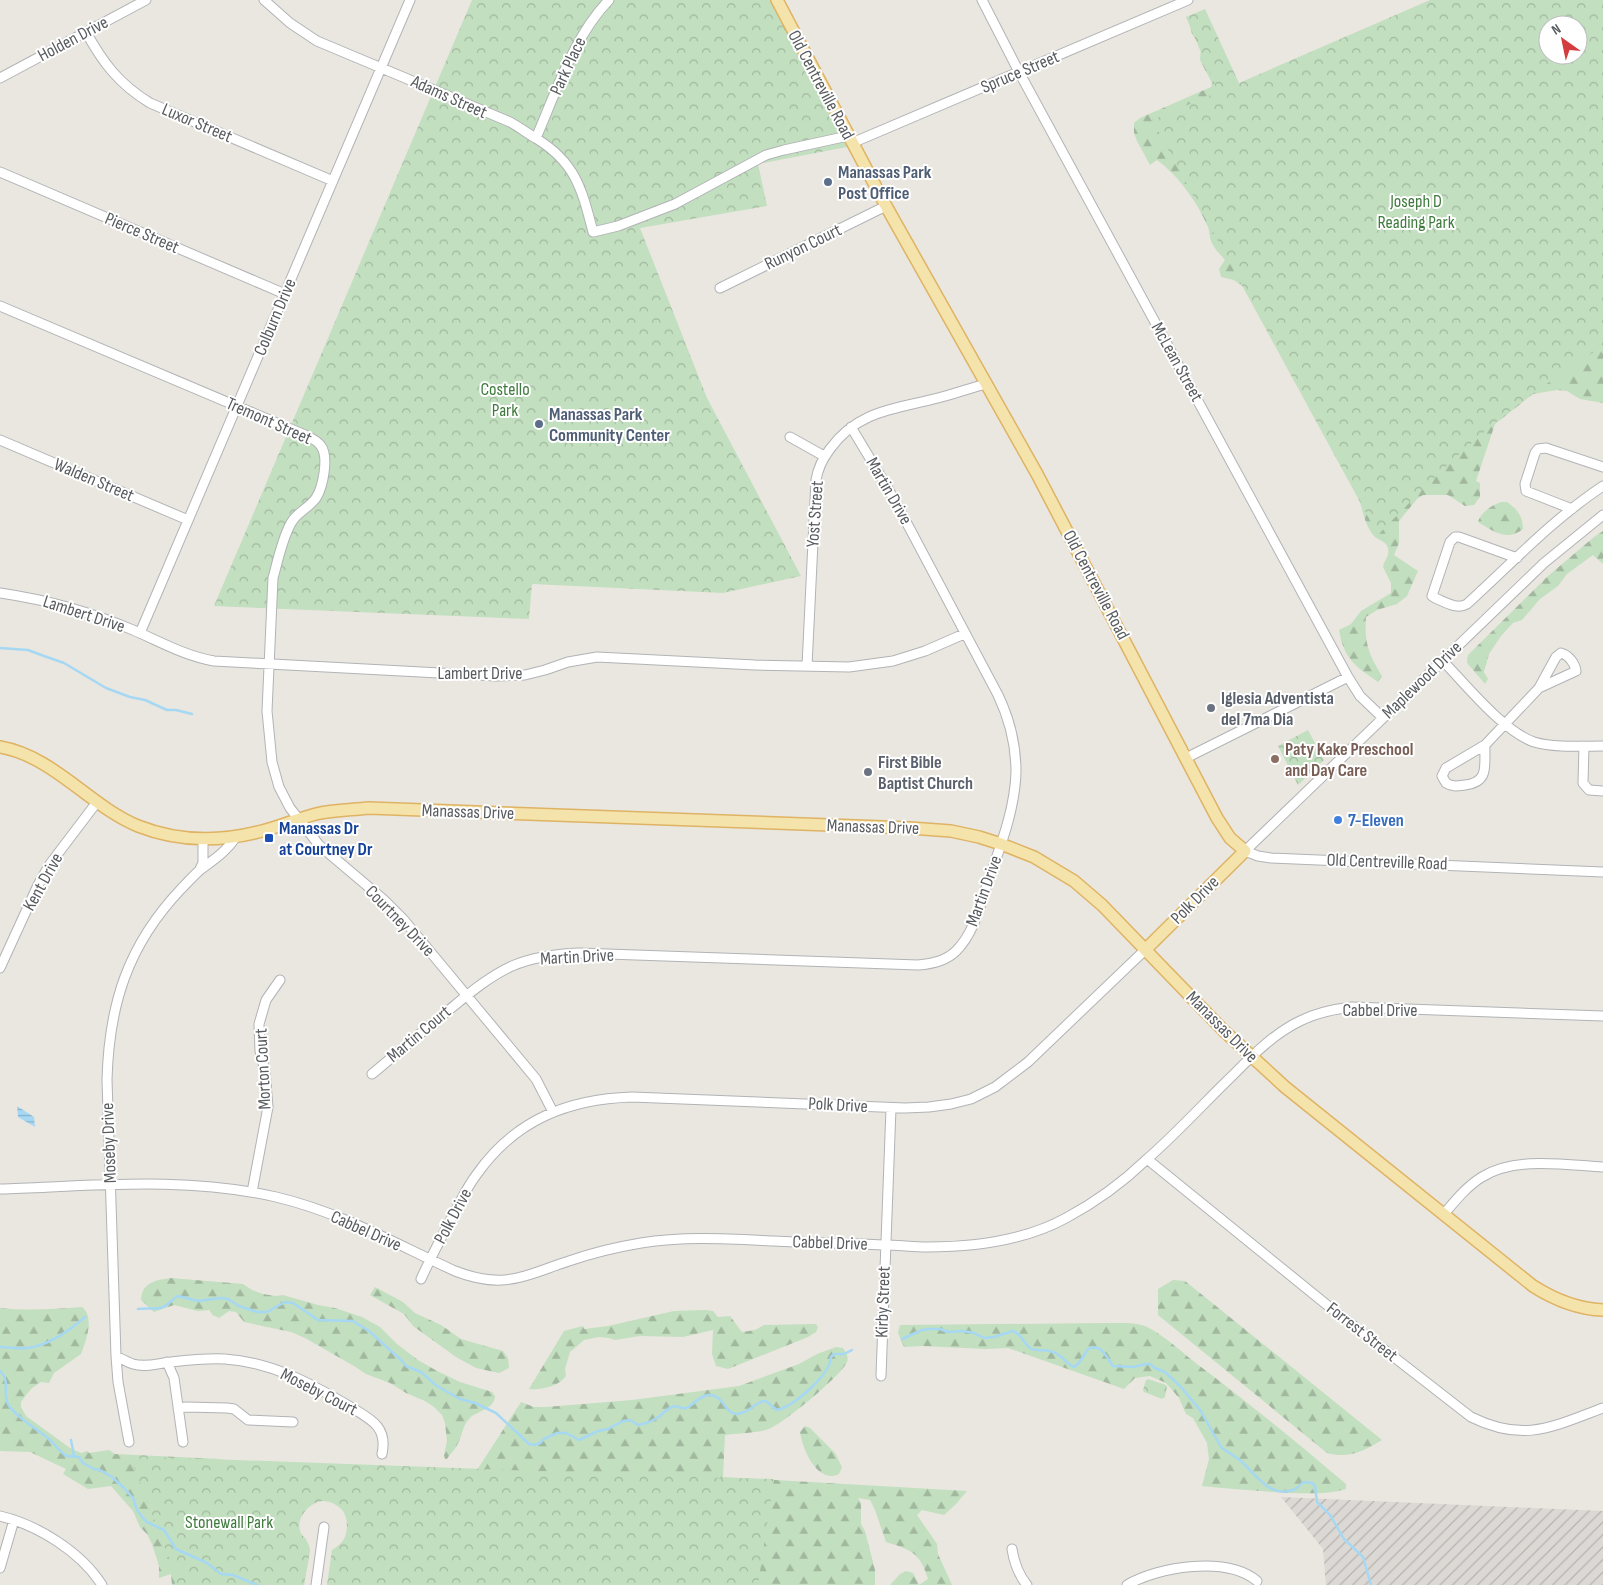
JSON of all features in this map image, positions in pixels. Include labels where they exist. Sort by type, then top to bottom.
[{"type":"main road","name":"Old Centreville Road","points":[[777,0],[886,206],[1037,474],[1224,829],[1236,845],[1245,851]]},
{"type":"main road","name":"Manassas Drive","points":[[0,747],[44,763],[119,817],[139,826],[176,836],[203,839],[236,837],[330,812],[379,809],[910,828],[951,831],[1001,844],[1034,857],[1074,881],[1102,905],[1251,1057],[1284,1087],[1533,1286],[1548,1296],[1564,1303],[1603,1310]]},
{"type":"main road","name":"Polk Drive","points":[[1146,949],[1245,851]]},
{"type":"street","name":"Holden Drive","points":[[0,78],[146,0]]},
{"type":"street","name":"Adams Street","points":[[264,0],[290,24],[317,40],[510,122],[547,144],[559,155],[574,175],[581,189],[593,232]]},
{"type":"street","name":"Colburn Drive","points":[[140,633],[410,0]]},
{"type":"street","name":"Park Place","points":[[536,138],[579,40],[588,24],[609,0]]},
{"type":"street","name":"McLean Street","points":[[982,0],[1019,72],[1348,677],[1360,696],[1382,718]]},
{"type":"street","name":"Spruce Street","points":[[593,232],[618,226],[675,204],[766,156],[784,150],[850,139],[1019,72],[1187,0]]},
{"type":"street","name":"Luxor Street","points":[[86,32],[110,71],[129,89],[150,103],[333,181]]},
{"type":"street","name":"Pierce Street","points":[[0,172],[285,294]]},
{"type":"street","name":"Runyon Court","points":[[720,288],[886,206]]},
{"type":"street","name":"Tremont Street","points":[[0,306],[315,439],[322,447],[324,451],[321,488],[311,504],[293,520],[273,578],[269,665]]},
{"type":"street","name":"Yost Street","points":[[807,666],[816,480],[824,456],[850,426],[865,418],[879,412],[939,398],[986,384]]},
{"type":"street","name":"Martin Drive","points":[[467,995],[492,977],[512,966],[538,958],[569,954],[918,965],[934,963],[945,959],[955,952],[970,932],[1001,844],[1015,790],[1016,762],[1010,725],[1002,705],[910,529],[850,426]]},
{"type":"street","points":[[790,437],[824,456]]},
{"type":"street","name":"Walden Street","points":[[0,440],[188,520]]},
{"type":"street","points":[[1572,510],[1526,492],[1525,484],[1535,453],[1546,448],[1603,467]]},
{"type":"street","points":[[1517,558],[1455,537],[1450,542],[1432,596],[1462,607],[1572,510],[1603,486]]},
{"type":"street","name":"Maplewood Drive","points":[[1245,851],[1544,563],[1603,515]]},
{"type":"street","name":"Lambert Drive","points":[[0,593],[58,603],[140,633],[188,655],[204,659],[269,665],[496,676],[526,675],[568,662],[597,657],[755,665],[849,667],[893,661],[964,634]]},
{"type":"street","points":[[1443,660],[1506,724],[1523,737],[1544,744],[1603,746]]},
{"type":"street","name":"Courtney Drive","points":[[269,665],[267,711],[272,762],[286,804],[326,851],[384,900],[403,919],[536,1079],[553,1112]]},
{"type":"street","points":[[1186,758],[1348,677]]},
{"type":"street","points":[[1485,745],[1484,774],[1482,779],[1473,784],[1453,787],[1446,783],[1442,776],[1446,768],[1485,745],[1539,688]]},
{"type":"street","points":[[1584,746],[1583,783],[1589,790],[1603,792]]},
{"type":"street","name":"Kent Drive","points":[[0,968],[46,871],[98,802]]},
{"type":"street","name":"Moseby Drive","points":[[129,1442],[118,1382],[116,1356],[106,1080],[115,1007],[129,964],[162,911],[199,871],[216,859],[236,837]]},
{"type":"street","points":[[199,871],[203,863],[203,839]]},
{"type":"street","name":"Old Centreville Road","points":[[1245,851],[1271,858],[1603,872]]},
{"type":"street","name":"Polk Drive","points":[[421,1279],[468,1188],[488,1160],[510,1138],[553,1112],[587,1101],[632,1097],[891,1108],[920,1108],[950,1104],[995,1087],[1028,1062],[1146,949]]},
{"type":"street","name":"Morton Court","points":[[252,1192],[268,1107],[265,1071],[260,1051],[259,1024],[266,1000],[280,980]]},
{"type":"street","name":"Martin Court","points":[[372,1074],[467,995]]},
{"type":"street","name":"Cabbel Drive","points":[[0,1189],[134,1183],[252,1192],[277,1197],[347,1220],[430,1260],[469,1276],[486,1280],[504,1280],[530,1275],[554,1265],[614,1248],[644,1242],[713,1239],[946,1247],[1005,1240],[1022,1236],[1063,1220],[1088,1205],[1125,1179],[1274,1036],[1302,1020],[1320,1013],[1352,1008],[1603,1016]]},
{"type":"street","name":"Kirby Street","points":[[880,1376],[891,1108]]},
{"type":"street","name":"Forrest Street","points":[[1147,1159],[1327,1305],[1472,1417],[1501,1429],[1527,1431],[1556,1425],[1603,1408]]},
{"type":"street","points":[[1444,1214],[1474,1182],[1504,1167],[1534,1164],[1603,1167]]},
{"type":"street","name":"Moseby Court","points":[[116,1356],[142,1366],[198,1359],[226,1359],[250,1362],[286,1373],[330,1395],[373,1421],[382,1433],[382,1454]]},
{"type":"street","points":[[167,1362],[174,1378],[183,1442]]},
{"type":"street","points":[[178,1408],[227,1408],[234,1409],[248,1420],[293,1422]]},
{"type":"street","points":[[0,1516],[35,1528],[77,1555],[94,1573],[102,1585]]},
{"type":"street","points":[[0,1568],[14,1520]]},
{"type":"street","points":[[316,1585],[324,1527]]},
{"type":"street","points":[[1012,1548],[1015,1564],[1027,1585]]},
{"type":"street","points":[[1127,1585],[1145,1576],[1196,1566],[1231,1568],[1257,1581]]},
{"type":"shaded area","points":[[1281,1497],[1603,1511],[1603,1585],[1326,1585],[1323,1549]]},
{"type":"green space","name":"Costello Park","points":[[472,0],[771,0],[847,147],[758,164],[767,206],[640,228],[707,398],[801,576],[723,593],[532,584],[529,619],[214,606]]},
{"type":"green space","name":"Joseph D Reading Park","points":[[1430,0],[1603,0],[1603,346],[1532,394],[1481,435],[1432,480],[1378,535],[1152,120],[1218,92],[1186,17],[1205,9],[1239,83]]},
{"type":"green space","points":[[1188,18],[1225,81],[1603,327],[1603,403],[1580,399],[1567,391],[1557,390],[1533,394],[1495,424],[1476,481],[1480,483],[1480,497],[1474,505],[1465,506],[1448,495],[1423,495],[1417,499],[1399,521],[1399,543],[1394,555],[1418,571],[1407,596],[1397,604],[1377,610],[1366,617],[1368,648],[1382,676],[1378,682],[1357,666],[1347,655],[1339,630],[1351,624],[1361,611],[1391,593],[1391,583],[1383,567],[1388,554],[1387,546],[1371,532],[1357,492],[1243,287],[1234,280],[1221,277],[1219,269],[1225,260],[1212,243],[1208,227],[1199,209],[1180,181],[1165,166],[1157,160],[1150,165],[1134,133],[1134,123],[1140,118],[1211,87],[1212,83],[1200,60],[1201,47],[1192,34]]},
{"type":"green space","points":[[1501,502],[1507,502],[1521,517],[1523,529],[1517,533],[1511,535],[1500,534],[1478,522],[1487,509]]},
{"type":"green space","points":[[1603,531],[1603,564],[1593,555],[1567,574],[1558,586],[1540,599],[1522,620],[1513,623],[1501,636],[1489,654],[1484,672],[1488,679],[1485,684],[1467,663],[1468,655],[1548,576]]},
{"type":"green space","points":[[1308,730],[1324,760],[1298,785],[1278,746]]},
{"type":"green space","points":[[171,1278],[243,1284],[263,1294],[283,1295],[362,1317],[380,1327],[397,1344],[418,1360],[437,1371],[460,1382],[492,1392],[495,1396],[494,1401],[489,1407],[473,1415],[467,1421],[456,1447],[445,1459],[447,1441],[445,1423],[442,1415],[434,1407],[390,1383],[366,1374],[305,1338],[291,1332],[244,1322],[236,1312],[229,1311],[219,1318],[209,1310],[198,1311],[174,1305],[154,1312],[141,1300],[144,1289],[155,1281]]},
{"type":"green space","points":[[1173,1280],[1185,1281],[1382,1440],[1356,1453],[1335,1455],[1327,1453],[1158,1315],[1158,1289]]},
{"type":"green space","points":[[375,1287],[403,1302],[415,1313],[441,1325],[461,1339],[503,1351],[508,1358],[509,1368],[499,1373],[476,1368],[456,1357],[413,1326],[404,1314],[370,1295]]},
{"type":"green space","points":[[82,1307],[86,1311],[89,1323],[81,1354],[54,1373],[49,1383],[41,1382],[32,1388],[21,1402],[21,1407],[26,1416],[70,1448],[81,1453],[109,1450],[115,1454],[220,1459],[306,1539],[310,1549],[304,1585],[172,1585],[171,1574],[159,1578],[159,1566],[147,1534],[140,1527],[133,1511],[111,1486],[88,1489],[63,1474],[66,1469],[30,1452],[0,1451],[0,1308],[31,1310]]},
{"type":"green space","points":[[674,1311],[713,1311],[718,1317],[730,1316],[742,1332],[755,1330],[764,1325],[816,1324],[818,1327],[816,1332],[808,1337],[728,1369],[716,1366],[712,1354],[713,1330],[683,1337],[640,1336],[615,1340],[599,1337],[584,1340],[570,1352],[565,1369],[566,1376],[563,1380],[549,1387],[529,1389],[564,1331],[583,1326],[584,1329],[608,1326]]},
{"type":"green space","points":[[1126,1323],[1145,1326],[1174,1345],[1346,1484],[1346,1489],[1324,1493],[1288,1493],[1202,1486],[1209,1459],[1207,1443],[1193,1418],[1186,1414],[1179,1398],[1166,1383],[1150,1376],[1135,1378],[1124,1389],[1008,1348],[904,1347],[898,1333],[900,1325]]},
{"type":"green space","points":[[836,1347],[843,1348],[847,1356],[848,1360],[843,1369],[800,1408],[767,1430],[725,1435],[723,1477],[967,1491],[944,1515],[922,1510],[917,1515],[937,1544],[938,1554],[952,1585],[919,1585],[928,1579],[922,1563],[908,1550],[886,1542],[870,1500],[858,1498],[861,1503],[861,1524],[865,1531],[875,1570],[875,1585],[615,1585],[415,1566],[521,1402],[534,1407],[546,1407],[632,1400],[739,1386],[799,1364],[817,1354]]},
{"type":"green space","points":[[1146,1380],[1166,1385],[1165,1397],[1162,1399],[1144,1392]]},
{"type":"green space","points":[[805,1426],[810,1428],[835,1453],[842,1467],[839,1474],[831,1476],[825,1474],[814,1465],[806,1452],[801,1438],[800,1432]]},
{"type":"green space","name":"Stonewall Park","points":[[130,1456],[774,1479],[758,1585],[327,1585],[332,1550],[343,1540],[347,1523],[341,1509],[336,1505],[323,1501],[309,1507],[300,1521],[300,1531],[309,1547],[309,1560],[304,1585],[175,1585],[175,1574]]},
{"type":"green space","points":[[906,1571],[913,1573],[919,1585],[890,1585],[900,1574]]},
{"type":"water","points":[[17,1106],[34,1117],[35,1127],[18,1117]]},
{"type":"waterway","points":[[0,648],[28,650],[64,663],[106,688],[130,697],[145,700],[167,710],[192,714]]},
{"type":"waterway","points":[[138,1309],[163,1307],[178,1296],[198,1301],[220,1298],[228,1299],[239,1306],[257,1312],[267,1312],[285,1302],[293,1303],[318,1320],[353,1321],[369,1331],[406,1366],[421,1372],[437,1386],[460,1399],[475,1403],[496,1413],[529,1444],[535,1445],[557,1433],[566,1433],[579,1440],[623,1421],[630,1420],[638,1425],[644,1424],[672,1407],[686,1408],[707,1395],[718,1398],[730,1411],[737,1414],[749,1410],[762,1401],[765,1401],[777,1410],[792,1403],[810,1389],[825,1372],[834,1354],[844,1354],[852,1350]]},
{"type":"waterway","points":[[0,1347],[35,1347],[50,1341],[85,1317]]},
{"type":"waterway","points":[[902,1339],[922,1330],[930,1329],[940,1329],[948,1332],[963,1331],[974,1333],[984,1338],[1013,1331],[1030,1348],[1054,1352],[1074,1367],[1088,1349],[1093,1348],[1100,1349],[1113,1366],[1133,1367],[1150,1364],[1165,1372],[1180,1386],[1200,1410],[1221,1447],[1240,1461],[1266,1485],[1272,1489],[1287,1492],[1304,1482],[1312,1483],[1315,1486],[1317,1502],[1330,1515],[1344,1539],[1363,1557],[1371,1585]]},
{"type":"waterway","points":[[0,1371],[6,1383],[6,1399],[15,1413],[50,1440],[65,1455],[79,1457],[83,1463],[112,1477],[133,1498],[137,1510],[143,1518],[164,1530],[176,1549],[207,1563],[221,1574],[233,1575],[257,1585]]},
{"type":"waterway","points":[[71,1440],[74,1456]]},
{"type":"place","name":"Manassas Park Post Office","points":[[828,182]]},
{"type":"place","name":"Manassas Park Community Center","points":[[539,424]]},
{"type":"place","name":"Iglesia Adventista del 7ma Dia","points":[[1211,708]]},
{"type":"place","name":"Paty Kake Preschool and Day Care","points":[[1275,759]]},
{"type":"place","name":"First Bible Baptist Church","points":[[868,772]]},
{"type":"place","name":"7-Eleven","points":[[1338,820]]},
{"type":"place","name":"Manassas Dr at Courtney Dr","points":[[269,838]]}]
